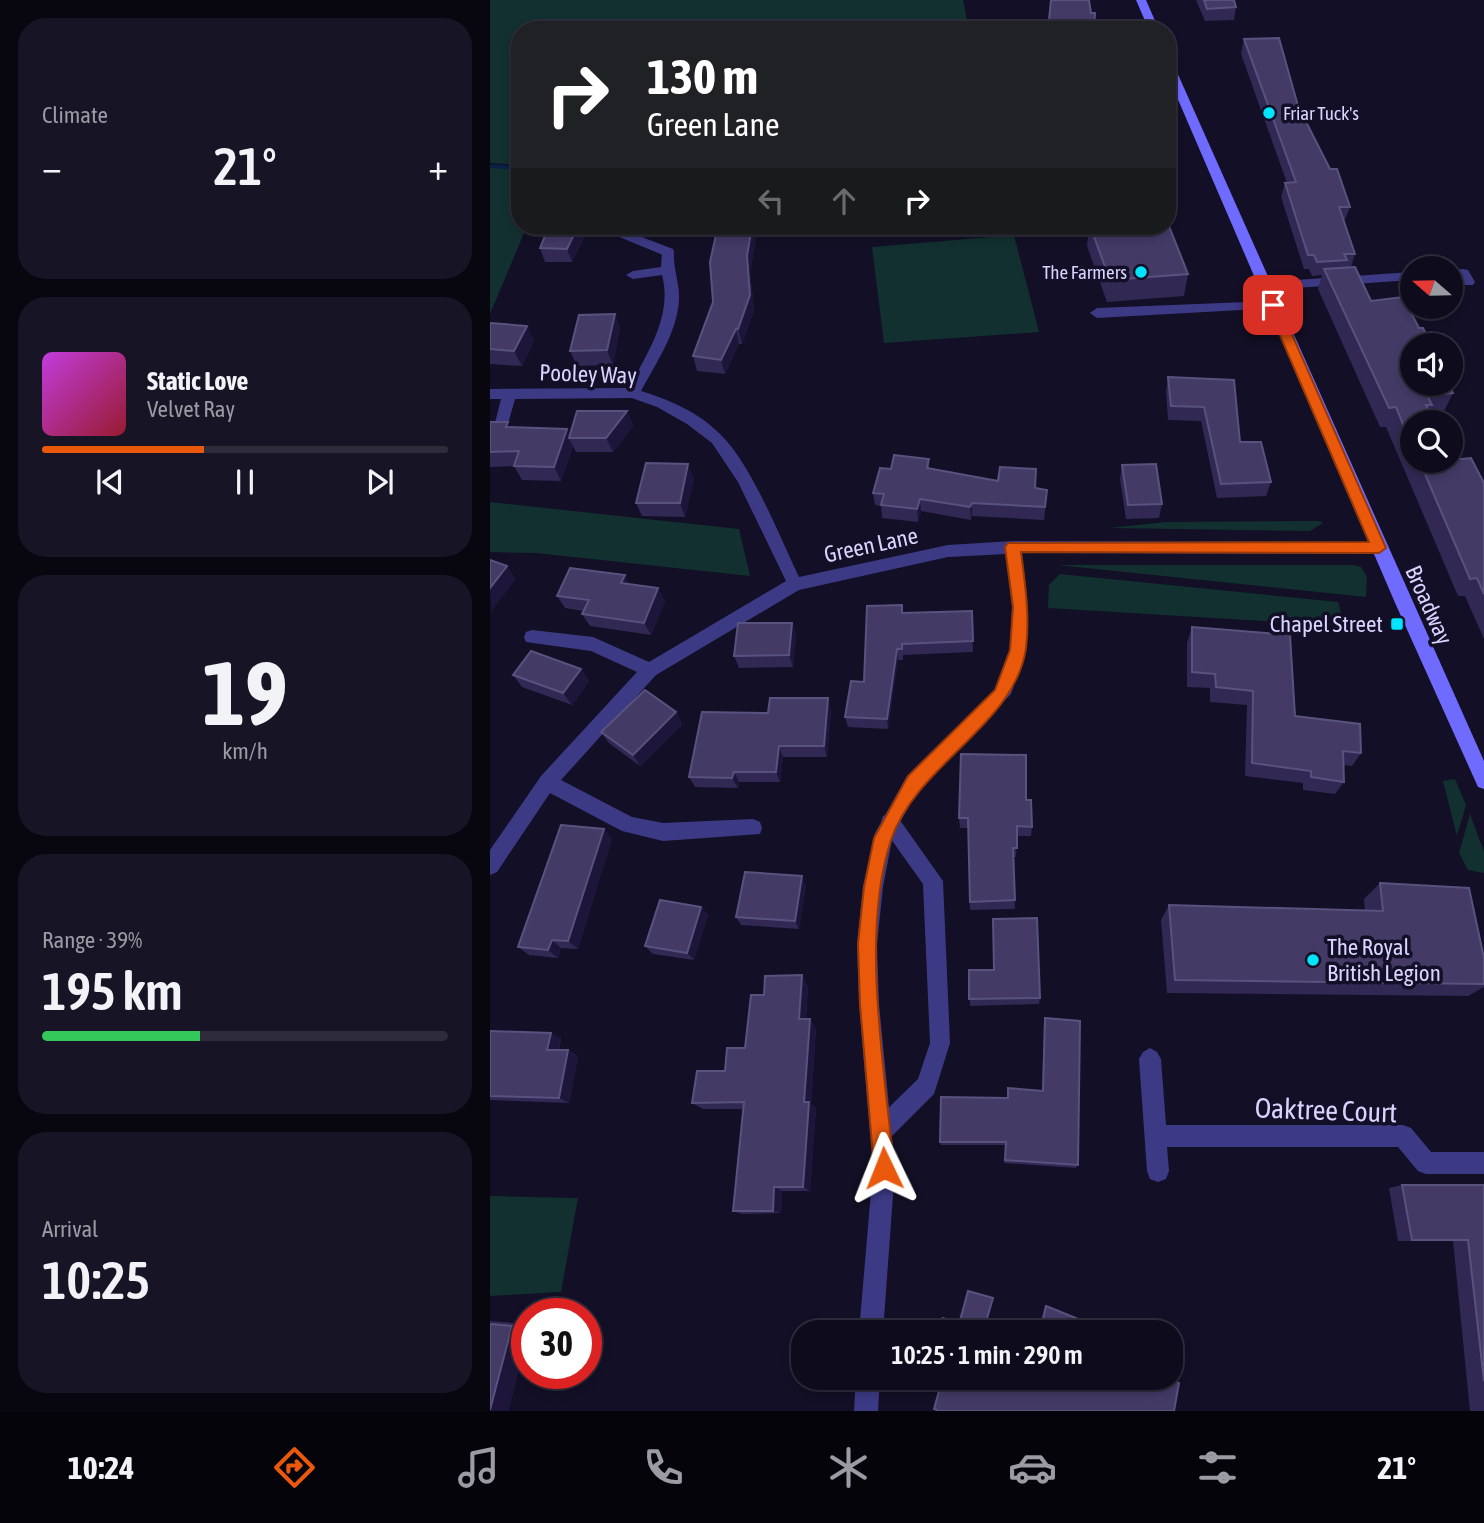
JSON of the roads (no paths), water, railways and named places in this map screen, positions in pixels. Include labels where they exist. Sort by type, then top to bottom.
[{"type":"main road","points":[[1141,0],[1149,21]]},
{"type":"main road","name":"Broadway","points":[[1176,82],[1379,548],[1484,781]]},
{"type":"street","points":[[626,235],[668,251],[666,270],[672,290],[668,319],[633,393]]},
{"type":"street","points":[[633,275],[666,270]]},
{"type":"street","points":[[1463,273],[1468,282]]},
{"type":"street","points":[[1265,286],[1400,277]]},
{"type":"street","points":[[1097,313],[1273,305]]},
{"type":"street","name":"Pooley Way","points":[[490,394],[633,393],[662,403],[692,420],[717,439],[744,479],[794,584]]},
{"type":"street","points":[[502,423],[509,394]]},
{"type":"street","points":[[872,1320],[874,1272],[883,1209],[883,1129],[869,1004],[867,944],[873,887],[883,838],[914,782],[1002,694],[1018,650],[1020,607],[1013,547]]},
{"type":"street","name":"Green Lane","points":[[490,866],[547,782],[650,670],[794,584],[948,551],[1013,547],[1379,548]]},
{"type":"street","points":[[532,637],[593,644],[650,670]]},
{"type":"street","points":[[547,782],[629,825],[663,832],[753,828]]},
{"type":"street","points":[[883,1129],[926,1086],[940,1043],[933,881],[890,822]]},
{"type":"street","points":[[1150,1059],[1158,1171]]},
{"type":"street","name":"Oaktree Court","points":[[1156,1136],[1403,1136],[1426,1163],[1484,1163]]},
{"type":"street","points":[[866,1411],[867,1390]]},
{"type":"waterway","points":[[490,166],[511,167]]},
{"type":"place","name":"Friar Tuck's","points":[[1269,113]]},
{"type":"place","name":"The Farmers","points":[[1141,272]]},
{"type":"place","name":"Chapel Street","points":[[1397,624]]},
{"type":"place","name":"The Royal British Legion","points":[[1313,960]]}]
